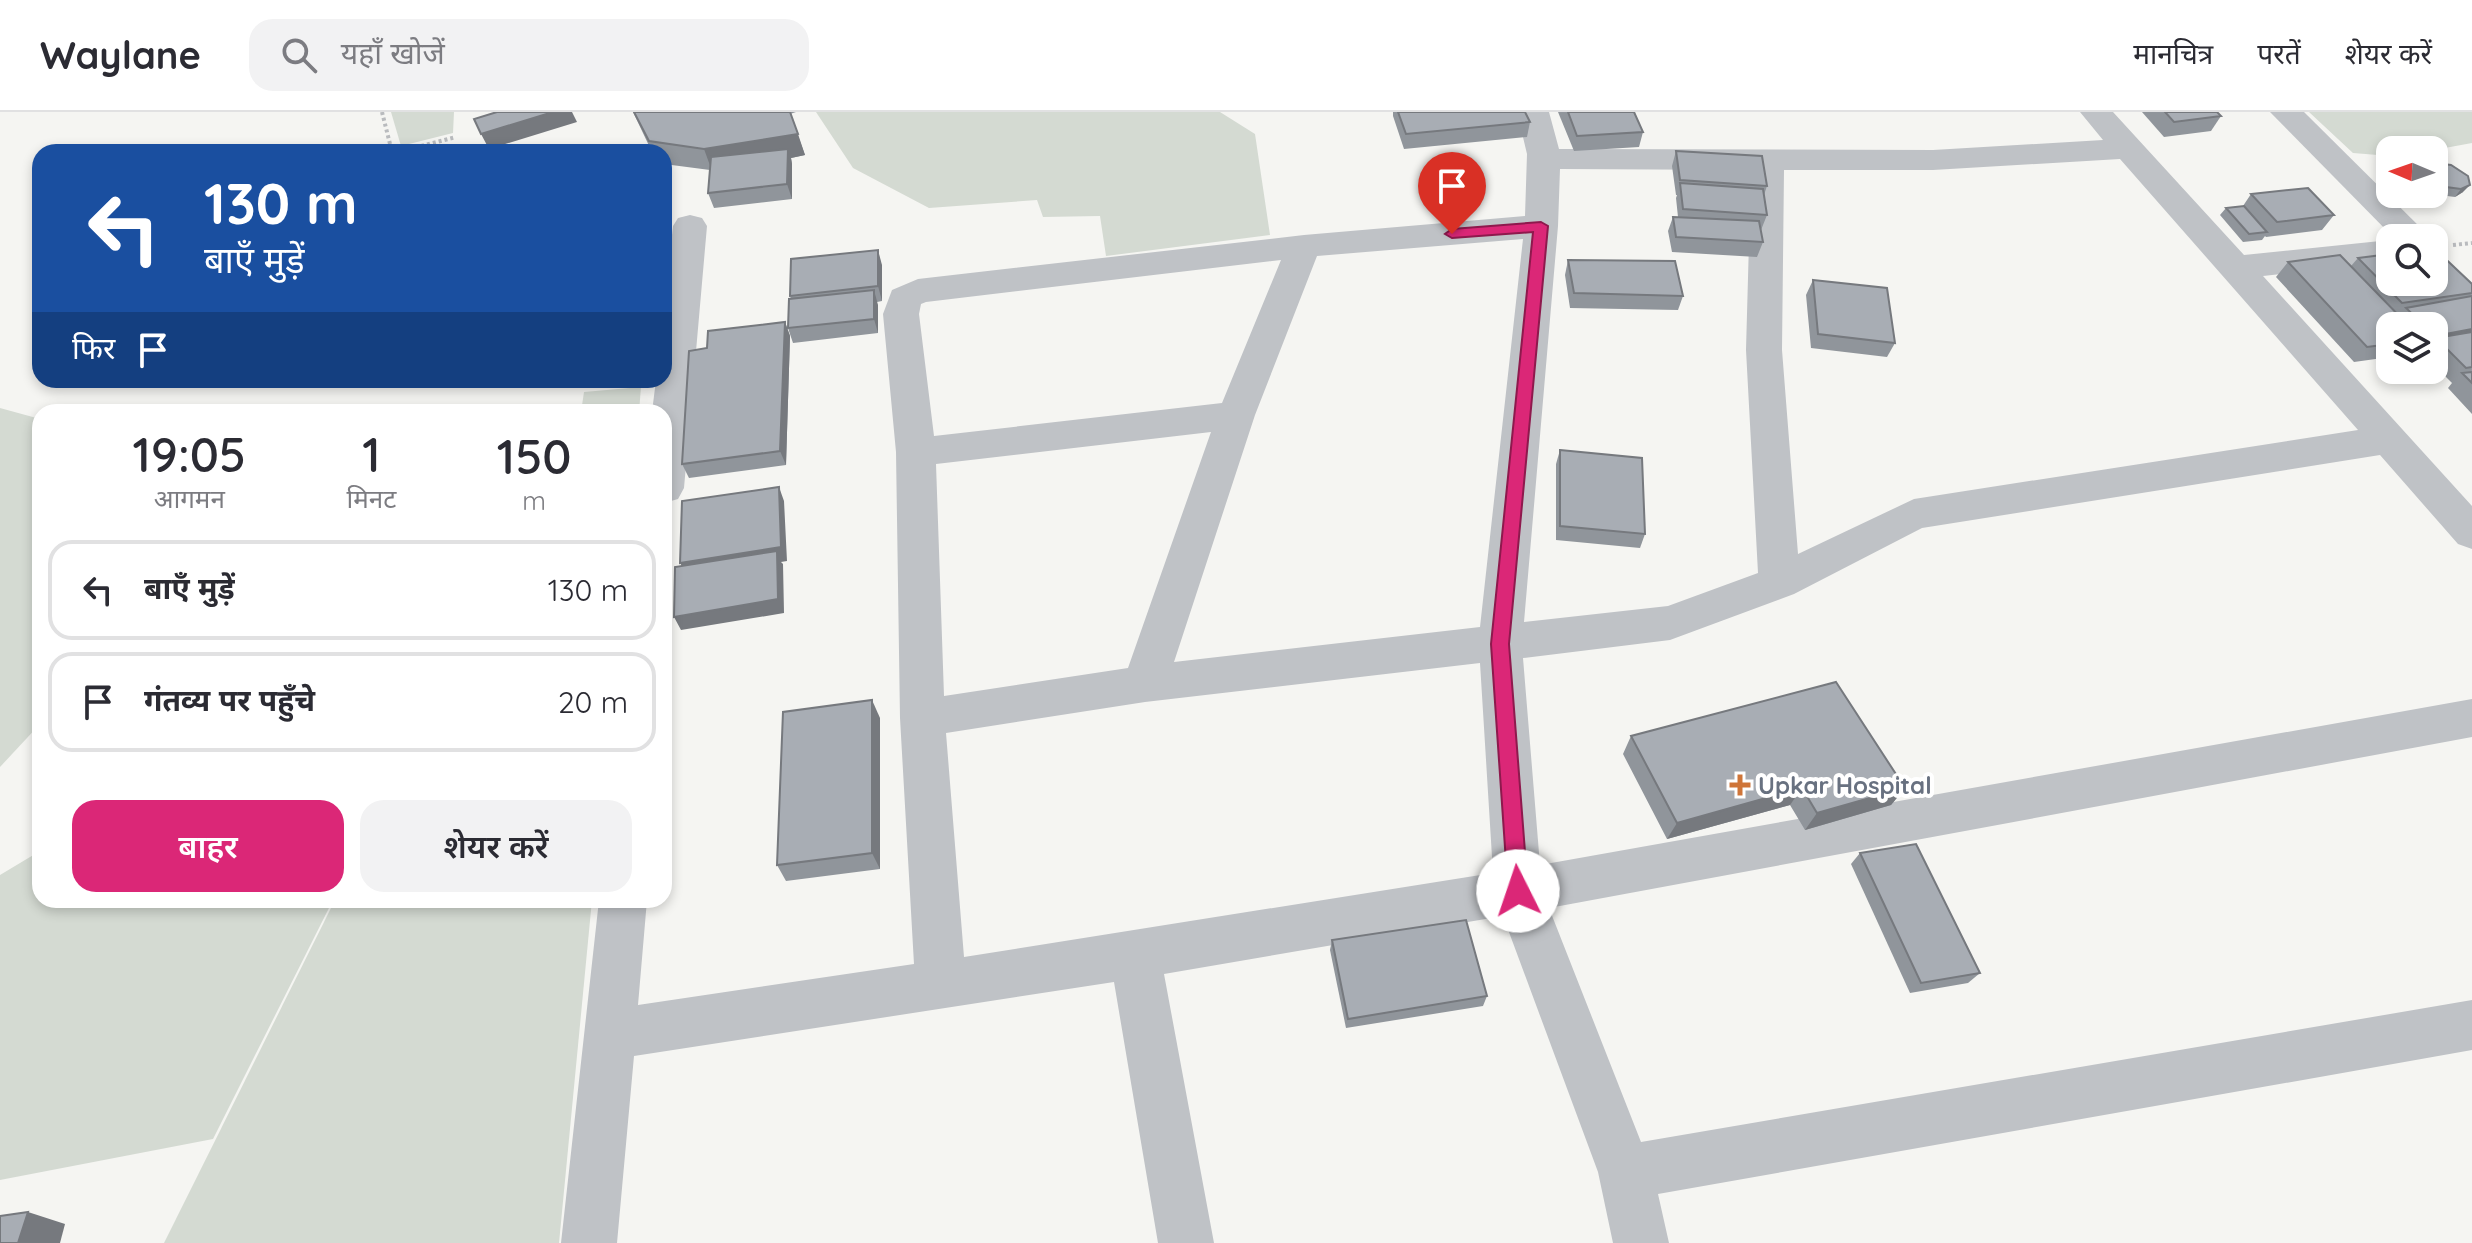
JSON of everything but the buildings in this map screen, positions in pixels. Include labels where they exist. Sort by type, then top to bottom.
[{"type":"street","points":[[1533,112],[1540,129],[1545,159],[1541,226],[1500,644],[1518,891],[1625,1172],[1641,1243]]},
{"type":"street","points":[[2096,112],[2472,533]]},
{"type":"street","points":[[2286,112],[2400,224]]},
{"type":"street","points":[[1545,159],[1933,160],[2130,148]]},
{"type":"street","points":[[1768,161],[1764,350],[1779,582]]},
{"type":"street","points":[[672,407],[690,226]]},
{"type":"street","points":[[941,984],[922,718],[916,452],[901,314],[905,298],[911,294],[1304,246],[1541,226]]},
{"type":"street","points":[[1145,684],[1236,415],[1304,246]]},
{"type":"street","points":[[2234,268],[2376,253]]},
{"type":"street","points":[[916,452],[1236,415]]},
{"type":"street","points":[[922,718],[1145,684],[1670,623],[1779,582],[1914,514],[2387,440]]},
{"type":"street","points":[[610,1034],[1135,955],[1518,891],[2472,718]]},
{"type":"street","points":[[589,1243],[622,908]]},
{"type":"street","points":[[1135,955],[1186,1243]]},
{"type":"street","points":[[1625,1172],[2472,1025]]},
{"type":"path","points":[[382,112],[390,144]]},
{"type":"path","points":[[429,144],[456,137]]},
{"type":"shaded area","points":[[391,112],[454,112],[453,133],[400,144]]},
{"type":"shaded area","points":[[816,112],[1220,112],[1255,134],[1270,235],[1106,256],[1100,216],[1043,217],[1037,200],[929,208],[853,168]]},
{"type":"shaded area","points":[[2309,112],[2472,112],[2472,143],[2448,147],[2448,136],[2376,136],[2376,155],[2353,153]]},
{"type":"shaded area","points":[[641,388],[640,404],[582,404],[584,392]]},
{"type":"shaded area","points":[[0,408],[32,417],[32,733],[0,767]]},
{"type":"shaded area","points":[[32,856],[32,908],[329,908],[213,1139],[0,1180],[0,875]]},
{"type":"shaded area","points":[[331,908],[591,908],[559,1243],[164,1243]]},
{"type":"place","name":"Upkar Hospital","points":[[1740,785]]},
{"type":"route","points":[[1452,234],[1541,226],[1500,644],[1518,891]]}]
